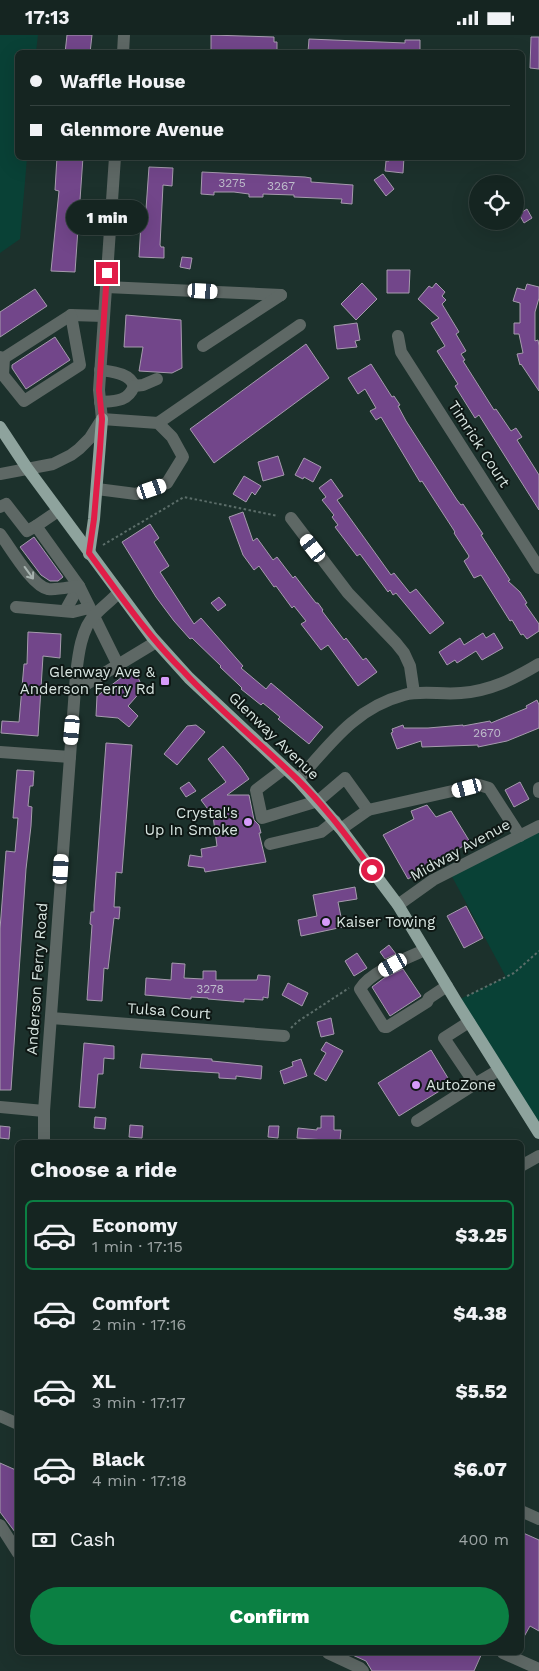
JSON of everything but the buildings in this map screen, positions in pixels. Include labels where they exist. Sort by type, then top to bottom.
[{"type":"main road","points":[[89,553],[97,489],[102,419]]},
{"type":"main road","name":"Glenway Avenue","points":[[0,427],[27,469],[156,642],[190,678],[298,779],[338,825],[398,905],[539,1133]]},
{"type":"street","points":[[123,50],[124,35]]},
{"type":"street","points":[[0,474],[52,464],[71,455],[90,438],[102,419],[100,370],[115,160]]},
{"type":"street","points":[[106,287],[281,295],[203,345]]},
{"type":"street","points":[[71,315],[80,365],[24,401],[3,375],[2,358],[71,315],[104,316]]},
{"type":"street","points":[[102,419],[158,423],[300,325]]},
{"type":"street","name":"Timrick Court","points":[[398,336],[401,352],[539,568]]},
{"type":"street","points":[[100,370],[117,373],[126,377],[130,379],[134,386]]},
{"type":"street","points":[[134,386],[143,385],[157,379]]},
{"type":"street","points":[[100,402],[126,398],[134,386]]},
{"type":"street","points":[[97,489],[136,494],[167,483],[183,457],[172,437],[158,423]]},
{"type":"street","points":[[0,507],[6,504],[27,531],[58,511]]},
{"type":"street","points":[[290,518],[348,593],[404,653],[410,666],[414,693]]},
{"type":"street","points":[[36,526],[79,586],[118,665]]},
{"type":"street","points":[[0,534],[36,583],[46,589],[79,586]]},
{"type":"street","points":[[65,611],[79,586]]},
{"type":"street","name":"Anderson Ferry Road","points":[[44,1140],[50,1018],[79,652],[91,611],[118,593]]},
{"type":"street","points":[[16,607],[73,612],[91,611]]},
{"type":"street","points":[[75,691],[156,642]]},
{"type":"street","points":[[298,779],[344,727],[362,713],[382,703],[414,693],[479,691],[507,681],[539,664]]},
{"type":"street","points":[[0,752],[70,757]]},
{"type":"street","points":[[285,768],[256,790],[262,818],[318,801],[345,778],[368,810]]},
{"type":"street","points":[[270,845],[321,832],[368,810],[479,785],[489,787],[520,835]]},
{"type":"street","points":[[539,787],[539,792]]},
{"type":"street","name":"Midway Avenue","points":[[398,905],[433,880],[539,826]]},
{"type":"street","points":[[425,950],[381,971],[363,984],[360,989],[384,1027],[387,1027],[427,1002],[429,998],[447,986]]},
{"type":"street","name":"Tulsa Court","points":[[50,1018],[284,1036]]},
{"type":"street","points":[[469,1022],[444,1038],[476,1084]]},
{"type":"street","points":[[417,1121],[499,1070]]},
{"type":"street","points":[[0,1107],[44,1111]]},
{"type":"street","points":[[524,1164],[539,1156]]},
{"type":"street","points":[[0,1416],[15,1423]]},
{"type":"street","points":[[524,1512],[539,1519]]},
{"type":"street","points":[[0,1525],[15,1548]]},
{"type":"street","points":[[332,1655],[363,1671]]},
{"type":"street","points":[[508,1655],[539,1669]]},
{"type":"path","points":[[89,553],[184,497],[290,518]]},
{"type":"path","points":[[456,1001],[514,973],[539,951]]},
{"type":"green space","points":[[0,35],[38,35],[36,50],[15,50],[15,160],[27,160],[20,239],[0,253]]},
{"type":"green space","points":[[539,826],[539,1133],[456,1001],[506,977],[449,871]]},
{"type":"place","name":"Glenway Ave & Anderson Ferry Rd","points":[[165,681]]},
{"type":"place","name":"Crystal's Up In Smoke","points":[[248,822]]},
{"type":"place","name":"Kaiser Towing","points":[[326,922]]},
{"type":"place","name":"AutoZone","points":[[416,1085]]},
{"type":"route","points":[[107,273],[99,390],[102,419],[94,519],[89,553],[170,658],[298,779],[337,824],[372,870]]}]
